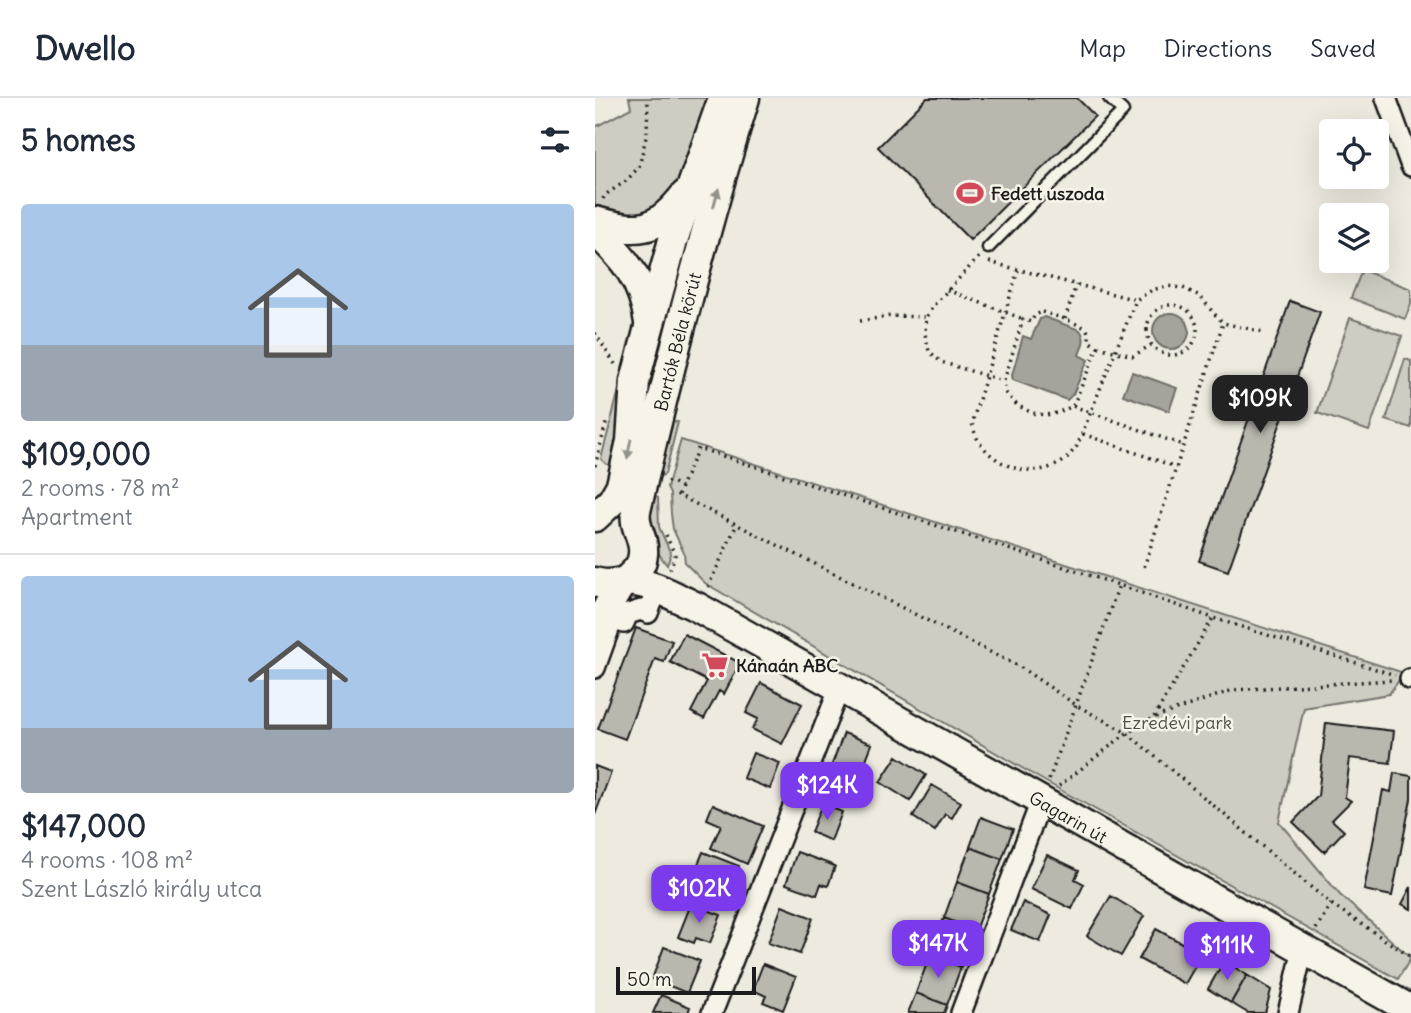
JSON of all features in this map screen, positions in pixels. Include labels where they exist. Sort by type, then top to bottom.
[{"type":"street","name":"Bartók Béla körút","points":[[595,517],[612,501],[621,485],[631,441],[635,381],[648,331],[669,253],[723,98]]},
{"type":"street","name":"Bartók Béla körút","points":[[595,634],[613,598],[641,563],[648,534],[635,522],[636,511],[698,264],[745,98]]},
{"type":"street","points":[[1386,98],[1411,166]]},
{"type":"street","points":[[624,228],[644,228],[665,218],[692,184]]},
{"type":"street","points":[[599,212],[669,253],[698,264]]},
{"type":"street","points":[[599,212],[640,287],[649,323],[648,331]]},
{"type":"street","points":[[595,517],[618,516],[648,534]]},
{"type":"street","name":"Gagarin út","points":[[648,534],[646,550],[661,569],[725,622]]},
{"type":"street","name":"Gagarin út","points":[[595,582],[610,585],[633,582],[697,607],[1411,1010]]},
{"type":"street","points":[[595,668],[613,618],[624,623],[628,614],[641,610],[648,613],[653,600]]},
{"type":"street","points":[[712,1013],[840,687]]},
{"type":"street","points":[[961,1013],[1041,801]]},
{"type":"street","points":[[1288,1013],[1303,949]]},
{"type":"lane","points":[[988,248],[1123,111],[1109,98]]},
{"type":"path","points":[[599,212],[605,195],[626,181],[639,167],[647,133],[648,98]]},
{"type":"path","points":[[988,248],[947,290],[926,317],[925,334],[929,351],[941,362],[1004,381]]},
{"type":"path","points":[[977,259],[1136,300]]},
{"type":"path","points":[[1018,270],[972,423],[978,441],[993,457],[1010,468],[1030,471],[1048,468],[1065,460],[1077,446],[1136,300],[1152,290],[1167,286],[1183,288],[1200,296],[1223,323],[1263,332]]},
{"type":"path","points":[[1065,319],[1076,285]]},
{"type":"path","points":[[947,290],[1031,322],[1035,315],[1042,313],[1065,319],[1086,328],[1089,341],[1116,352],[1133,356],[1151,345]]},
{"type":"path","points":[[1173,305],[1193,317],[1196,324],[1194,341],[1182,353],[1165,355],[1151,345],[1147,330],[1151,315],[1157,310],[1173,305]]},
{"type":"path","points":[[860,321],[891,316],[926,317]]},
{"type":"path","points":[[1023,319],[1004,381],[1006,393],[1017,405],[1032,413],[1058,413],[1073,406],[1098,346]]},
{"type":"path","points":[[1144,567],[1223,323]]},
{"type":"path","points":[[595,333],[612,360]]},
{"type":"path","points":[[1073,406],[1184,445]]},
{"type":"path","points":[[1083,434],[1176,467]]},
{"type":"path","points":[[1411,679],[1213,618],[698,448],[678,495],[1020,667],[1076,705],[1127,733],[1331,904],[1411,957]]},
{"type":"path","points":[[666,482],[670,481],[681,487]]},
{"type":"path","points":[[707,589],[737,524]]},
{"type":"path","points":[[648,534],[675,555]]},
{"type":"path","points":[[1041,801],[1119,585]]},
{"type":"path","points":[[1153,719],[1213,618]]},
{"type":"path","points":[[1041,801],[1127,733],[1153,719],[1233,690],[1411,679]]},
{"type":"path","points":[[1303,949],[1331,904]]},
{"type":"green space","points":[[629,98],[713,98],[682,181],[650,218],[595,212],[595,127],[631,108]]},
{"type":"green space","points":[[1361,273],[1370,273],[1411,289],[1411,304],[1405,319],[1351,298]]},
{"type":"green space","points":[[1350,318],[1402,336],[1369,431],[1317,413]]},
{"type":"green space","points":[[628,355],[617,468],[601,459]]},
{"type":"green space","points":[[1405,359],[1411,361],[1411,428],[1386,420]]},
{"type":"green space","points":[[670,421],[678,422],[665,474],[661,476],[666,448],[664,439]]},
{"type":"green space","name":"Ezredévi park","points":[[681,440],[1404,673],[1389,694],[1304,708],[1279,822],[1340,895],[1411,958],[1398,979],[1039,778],[705,583],[685,563],[684,553],[673,529],[667,488]]},
{"type":"green space","points":[[648,493],[658,498],[659,527],[671,554],[667,565],[657,550],[647,521]]},
{"type":"shaded area","points":[[1171,313],[1184,318],[1189,331],[1184,344],[1171,349],[1158,344],[1153,331],[1158,318]]},
{"type":"shaded area","points":[[1044,317],[1080,330],[1083,336],[1079,355],[1088,360],[1073,394],[1067,400],[1013,380],[1023,336],[1031,339],[1040,319]]},
{"type":"shaded area","points":[[1132,372],[1177,388],[1169,411],[1123,395]]},
{"type":"building","name":"Fedett uszoda","points":[[927,98],[1077,98],[1095,116],[970,240],[878,147]]},
{"type":"building","points":[[1290,301],[1320,312],[1228,571],[1199,561]]},
{"type":"building","points":[[636,628],[672,641],[664,662],[655,659],[625,739],[598,729]]},
{"type":"building","points":[[684,634],[740,663],[724,694],[719,691],[704,719],[691,712],[707,681],[670,662]]},
{"type":"building","points":[[761,683],[802,704],[782,744],[752,729],[758,719],[746,713]]},
{"type":"building","points":[[1326,723],[1394,731],[1390,763],[1350,758],[1345,797],[1351,801],[1332,820],[1344,831],[1324,852],[1293,822],[1318,796]]},
{"type":"building","points":[[844,733],[872,744],[852,796],[824,785]]},
{"type":"building","points":[[753,753],[780,763],[770,789],[743,778]]},
{"type":"building","points":[[897,756],[926,775],[910,801],[880,782]]},
{"type":"building","points":[[595,766],[611,772],[595,815]]},
{"type":"building","points":[[1394,773],[1411,776],[1411,799],[1392,896],[1364,890],[1383,790],[1391,792]]},
{"type":"building","points":[[932,785],[961,802],[952,818],[945,814],[935,831],[913,817]]},
{"type":"building","points":[[713,804],[763,826],[747,864],[711,848],[721,825],[707,819]]},
{"type":"building","points":[[822,804],[842,812],[831,841],[811,832]]},
{"type":"building","points":[[981,817],[1013,829],[1002,859],[970,847]]},
{"type":"building","points":[[970,847],[1002,859],[989,894],[957,882]]},
{"type":"building","points":[[703,852],[739,866],[725,903],[688,889]]},
{"type":"building","points":[[797,852],[835,866],[828,886],[821,884],[817,895],[786,884]]},
{"type":"building","points":[[1047,855],[1079,870],[1075,879],[1084,884],[1072,909],[1031,889]]},
{"type":"building","points":[[957,882],[989,894],[975,930],[944,918]]},
{"type":"building","points":[[1411,887],[1411,909],[1402,904]]},
{"type":"building","points":[[1111,896],[1144,916],[1121,956],[1087,936]]},
{"type":"building","points":[[1023,902],[1051,915],[1040,942],[1011,930]]},
{"type":"building","points":[[691,904],[721,915],[710,943],[696,938],[694,943],[678,937]]},
{"type":"building","points":[[782,906],[813,918],[800,954],[768,943]]},
{"type":"building","points":[[944,918],[975,930],[961,967],[930,955]]},
{"type":"building","points":[[1156,929],[1202,954],[1185,984],[1139,959]]},
{"type":"building","points":[[664,947],[700,961],[687,993],[652,979]]},
{"type":"building","points":[[930,955],[961,967],[947,1005],[916,993]]},
{"type":"building","points":[[1224,961],[1247,975],[1231,1003],[1208,989]]},
{"type":"building","points":[[763,964],[796,977],[783,1010],[763,1002],[766,996],[753,990]]},
{"type":"building","points":[[1247,975],[1271,990],[1265,1013],[1248,1013],[1231,1003]]},
{"type":"building","points":[[916,993],[947,1005],[944,1013],[908,1013]]},
{"type":"building","points":[[661,995],[690,1007],[688,1013],[653,1013]]},
{"type":"place","name":"Fedett uszoda","points":[[970,193]]},
{"type":"place","name":"Kánaán ABC","points":[[715,665]]}]
